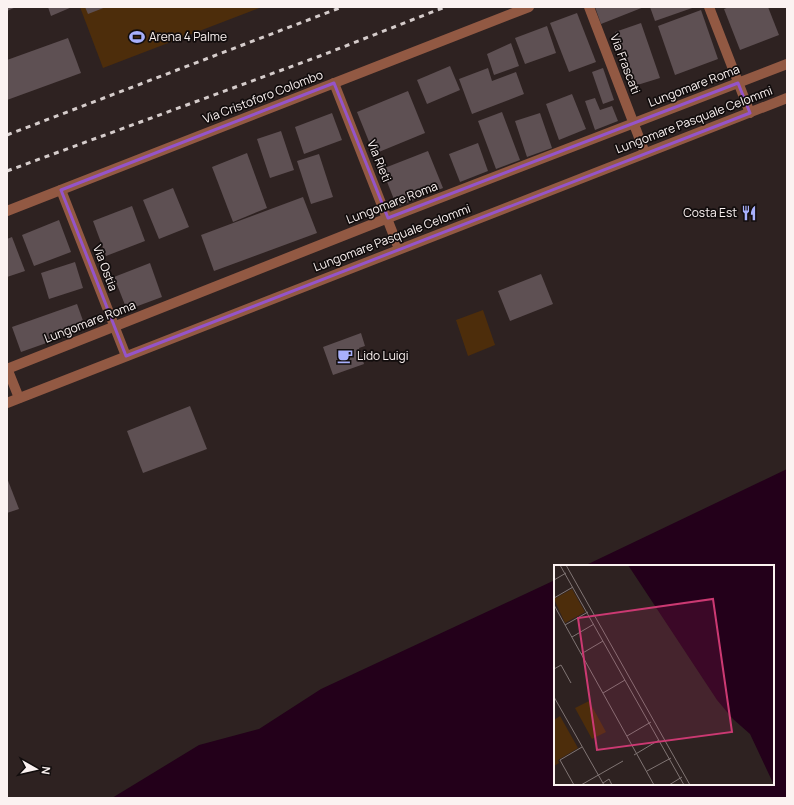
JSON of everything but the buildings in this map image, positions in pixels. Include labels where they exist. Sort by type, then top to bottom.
[{"type":"street","name":"Via Cristoforo Colombo","points":[[7,211],[529,7]]},
{"type":"street","name":"Via Frascati","points":[[589,7],[645,153]]},
{"type":"street","points":[[709,7],[750,113]]},
{"type":"street","name":"Lungomare Roma","points":[[7,369],[388,218],[787,64]]},
{"type":"street","name":"Via Rieti","points":[[334,83],[388,218],[399,250]]},
{"type":"street","name":"Lungomare Pasquale Celommi","points":[[7,403],[787,98]]},
{"type":"street","name":"Via Ostia","points":[[61,190],[126,356]]},
{"type":"street","points":[[7,369],[19,398]]},
{"type":"highlighted area","points":[[334,83],[388,218],[738,83],[750,113],[126,356],[61,190]]},
{"type":"shaded area","name":"Arena 4 Palme","points":[[80,7],[262,7],[103,68]]},
{"type":"shaded area","points":[[483,310],[495,345],[468,356],[456,320]]},
{"type":"shaded area","points":[[787,469],[787,798],[112,798],[199,745],[259,729],[321,689],[554,580],[554,785],[774,785],[774,565],[586,565]]},
{"type":"railway","points":[[7,135],[342,7]]},
{"type":"railway","points":[[7,171],[320,56],[445,7]]},
{"type":"place","name":"Arena 4 Palme","points":[[137,37]]},
{"type":"place","name":"Costa Est","points":[[749,213]]},
{"type":"place","name":"Lido Luigi","points":[[345,356]]}]
